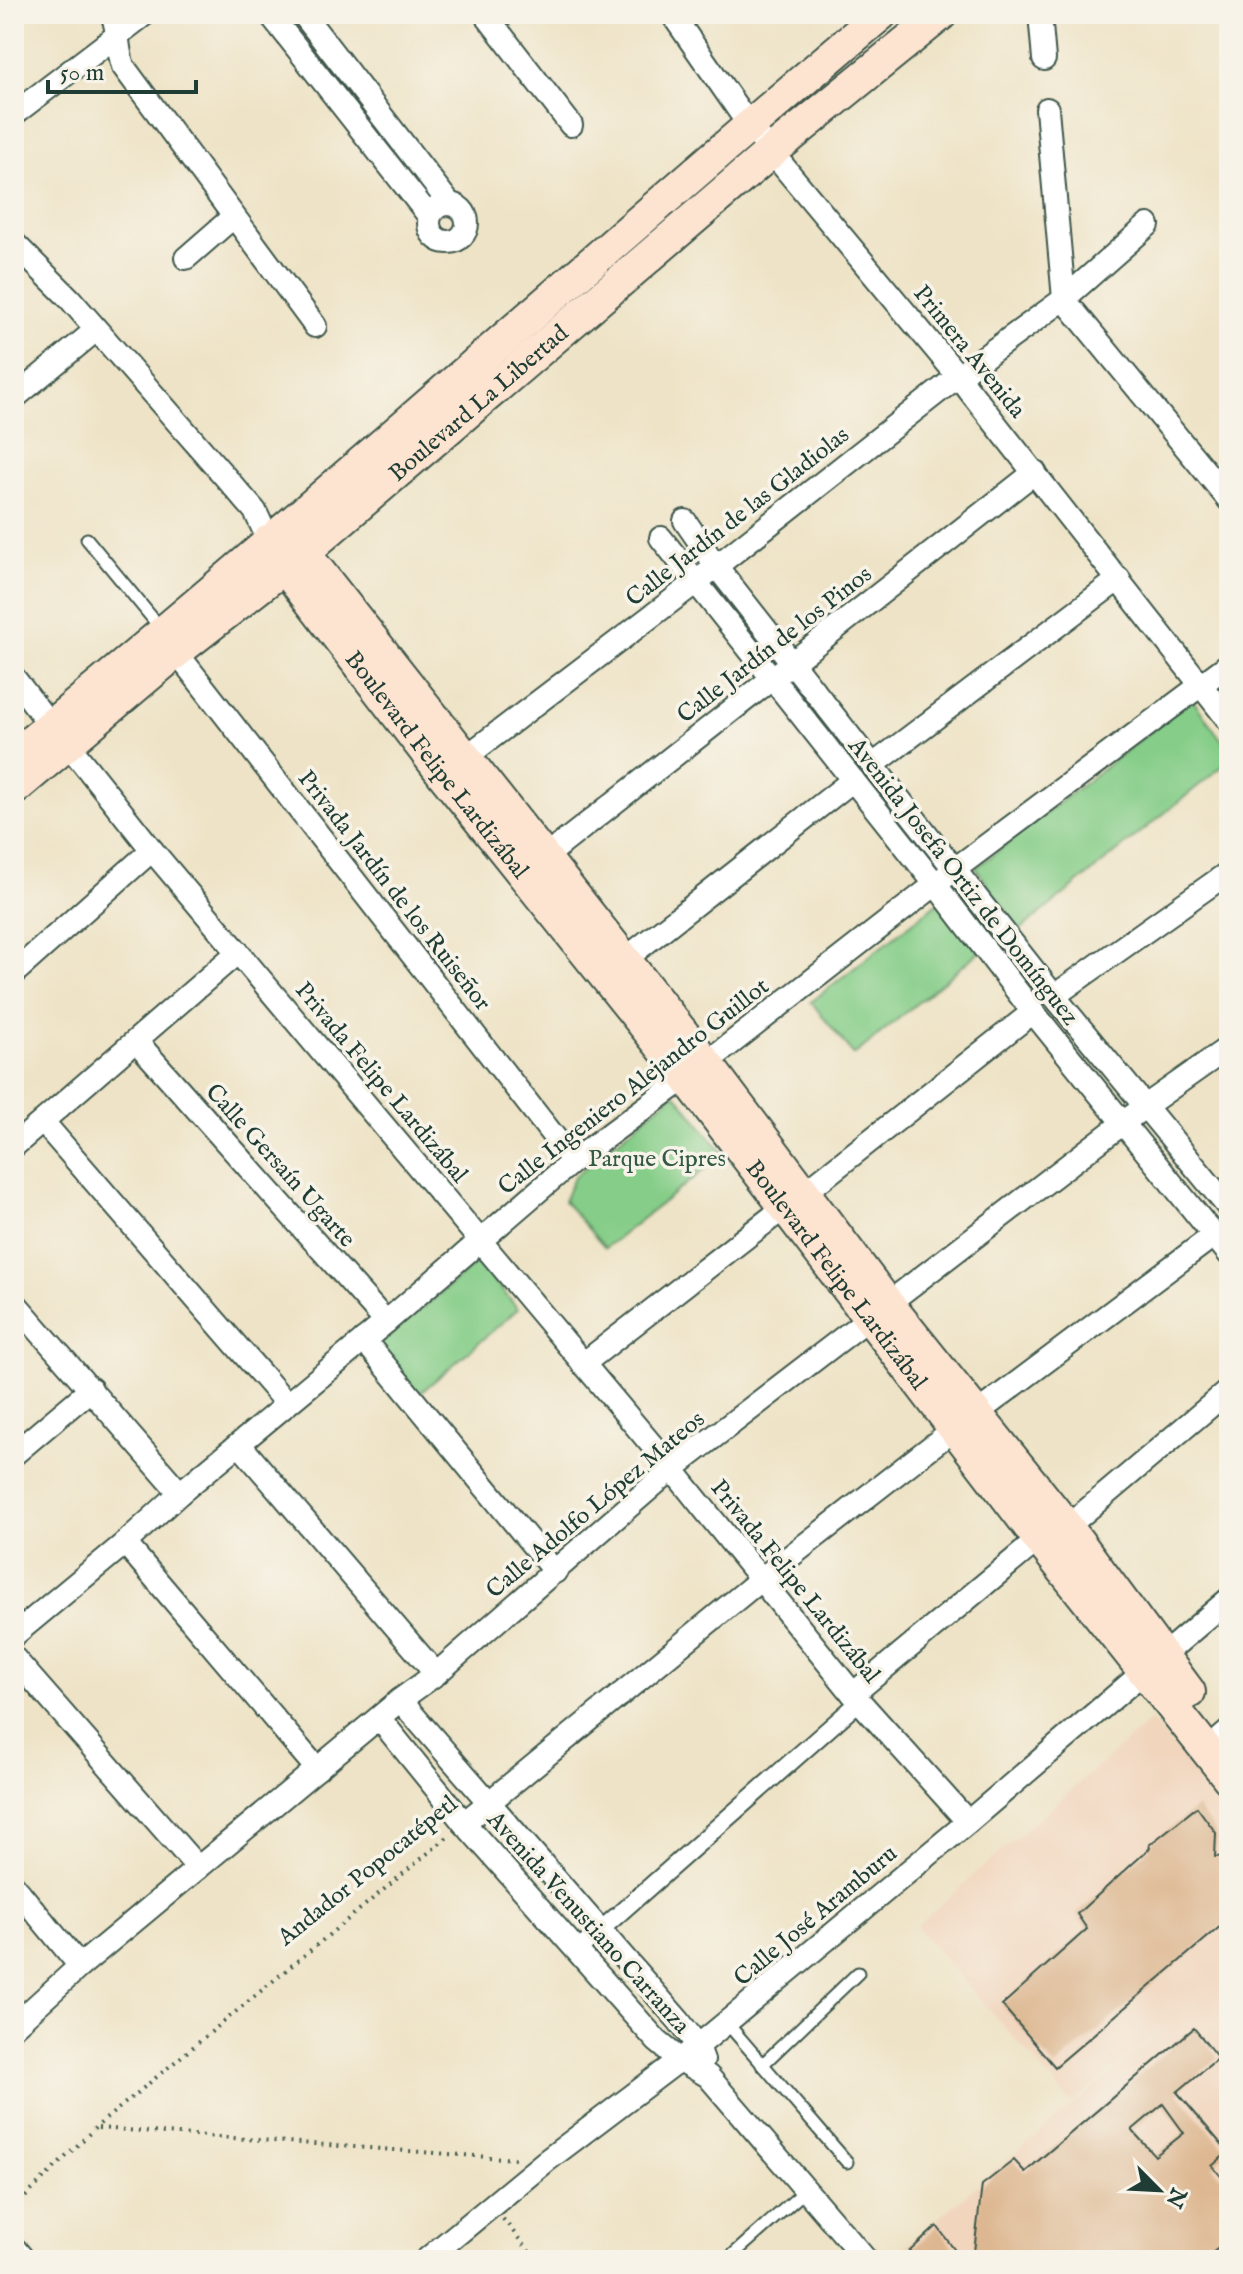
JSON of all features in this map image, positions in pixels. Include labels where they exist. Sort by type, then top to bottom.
[{"type":"main road","name":"Boulevard La Libertad","points":[[286,547],[749,125],[881,14]]},
{"type":"main road","name":"Boulevard La Libertad","points":[[14,789],[59,734],[170,641],[941,14]]},
{"type":"main road","name":"Boulevard Felipe Lardizábal","points":[[286,547],[454,766],[696,1070],[878,1311],[1154,1663],[1229,1778]]},
{"type":"main road","name":"Boulevard La Libertad","points":[[14,756],[59,734]]},
{"type":"main road","name":"Boulevard Felipe Lardizábal","points":[[454,766],[545,857],[624,960],[696,1070]]},
{"type":"main road","name":"Boulevard Felipe Lardizábal","points":[[1154,1663],[1227,1738]]},
{"type":"street","points":[[14,114],[110,32],[145,14]]},
{"type":"street","points":[[270,14],[429,216],[429,228],[435,239],[447,243],[458,240],[466,231],[467,218],[461,208],[449,203],[303,14]]},
{"type":"street","points":[[485,14],[571,125]]},
{"type":"street","name":"Primera Avenida","points":[[672,14],[749,125],[958,376],[1229,721]]},
{"type":"street","points":[[1040,14],[1044,59]]},
{"type":"street","points":[[110,32],[123,66],[315,326]]},
{"type":"street","points":[[1047,109],[1064,299],[1229,500]]},
{"type":"street","points":[[429,216],[437,207],[449,203]]},
{"type":"street","points":[[186,258],[233,217]]},
{"type":"street","name":"Calle Jardín de las Gladiolas","points":[[454,766],[695,583],[958,376],[1064,299],[1148,225]]},
{"type":"street","points":[[14,243],[70,299],[286,547]]},
{"type":"street","points":[[14,398],[96,330]]},
{"type":"street","name":"Calle Jardín de los Pinos","points":[[545,857],[1035,472]]},
{"type":"street","name":"Avenida Josefa Ortiz de Domínguez","points":[[685,521],[716,566],[1054,996],[1229,1208]]},
{"type":"street","name":"Avenida Josefa Ortiz de Domínguez","points":[[661,538],[1033,1012],[1229,1254]]},
{"type":"street","points":[[873,765],[1119,579]]},
{"type":"street","name":"Privada Jardín de los Ruiseñor","points":[[170,641],[573,1161]]},
{"type":"street","name":"Calle Ingeniero Alejandro Guillot","points":[[14,1635],[573,1161],[1229,664]]},
{"type":"street","name":"Privada Felipe Lardizábal","points":[[14,678],[152,850],[480,1238],[857,1697],[968,1822]]},
{"type":"street","points":[[624,960],[853,780]]},
{"type":"street","points":[[14,973],[152,850]]},
{"type":"street","points":[[1054,996],[1229,872]]},
{"type":"street","points":[[14,1146],[238,952]]},
{"type":"street","points":[[583,1364],[1033,1012]]},
{"type":"street","name":"Calle Gersaín Ugarte","points":[[137,1042],[386,1322]]},
{"type":"street","name":"Calle Adolfo López Mateos","points":[[14,2026],[80,1966],[400,1700],[436,1674],[672,1469],[1144,1107],[1229,1047]]},
{"type":"street","points":[[43,1122],[287,1404]]},
{"type":"street","name":"Andador Popocatépetl","points":[[464,1823],[760,1580],[1213,1236]]},
{"type":"street","points":[[14,1302],[180,1493]]},
{"type":"street","points":[[364,1340],[555,1572]]},
{"type":"street","points":[[14,1454],[91,1389]]},
{"type":"street","points":[[578,1950],[857,1697],[1229,1390]]},
{"type":"street","points":[[240,1445],[436,1674]]},
{"type":"street","points":[[125,1543],[317,1769]]},
{"type":"street","name":"Calle José Aramburu","points":[[426,2260],[546,2161],[689,2053],[968,1822],[1229,1599]]},
{"type":"street","points":[[14,1658],[198,1868]]},
{"type":"street","name":"Avenida Venustiano Carranza","points":[[400,1700],[602,1930],[689,2053],[866,2260]]},
{"type":"street","name":"Avenida Venustiano Carranza","points":[[379,1718],[464,1823],[657,2041],[689,2053]]},
{"type":"street","points":[[14,1886],[80,1966]]},
{"type":"lane","points":[[87,539],[170,641]]},
{"type":"lane","points":[[762,2065],[858,1973]]},
{"type":"lane","points":[[726,2022],[847,2162]]},
{"type":"lane","points":[[727,2260],[806,2190]]},
{"type":"path","name":"Andador Popocatépetl","points":[[14,2208],[96,2127],[464,1823]]},
{"type":"path","points":[[96,2127],[546,2161]]},
{"type":"path","points":[[492,2205],[536,2260]]},
{"type":"shaded area","points":[[1151,1720],[1229,1813],[1229,2245],[1212,2260],[895,2260],[892,2257],[1196,2002],[1071,2103],[916,1926]]},
{"type":"green space","points":[[1192,699],[1229,750],[1229,761],[1020,930],[976,868]]},
{"type":"green space","points":[[941,900],[979,952],[854,1055],[811,1002]]},
{"type":"green space","name":"Parque Cipres","points":[[675,1093],[724,1154],[605,1248],[564,1201],[574,1177]]},
{"type":"green space","points":[[478,1262],[518,1309],[419,1394],[377,1346]]},
{"type":"building","points":[[1197,1807],[1216,1833],[1215,1857],[1229,1856],[1220,1866],[1229,1876],[1229,1919],[1055,2067],[1002,2005],[1087,1929],[1077,1914],[1150,1848],[1149,1845]]},
{"type":"building","points":[[1194,2028],[1218,2058],[1177,2092],[1228,2152],[1212,2166],[1229,2185],[1229,2239],[1204,2260],[973,2260],[982,2185],[1014,2160],[1025,2172]],"holes":[[[1163,2104],[1184,2133],[1155,2156],[1132,2130]]]},
{"type":"building","points":[[937,2226],[962,2260],[900,2260]]}]
